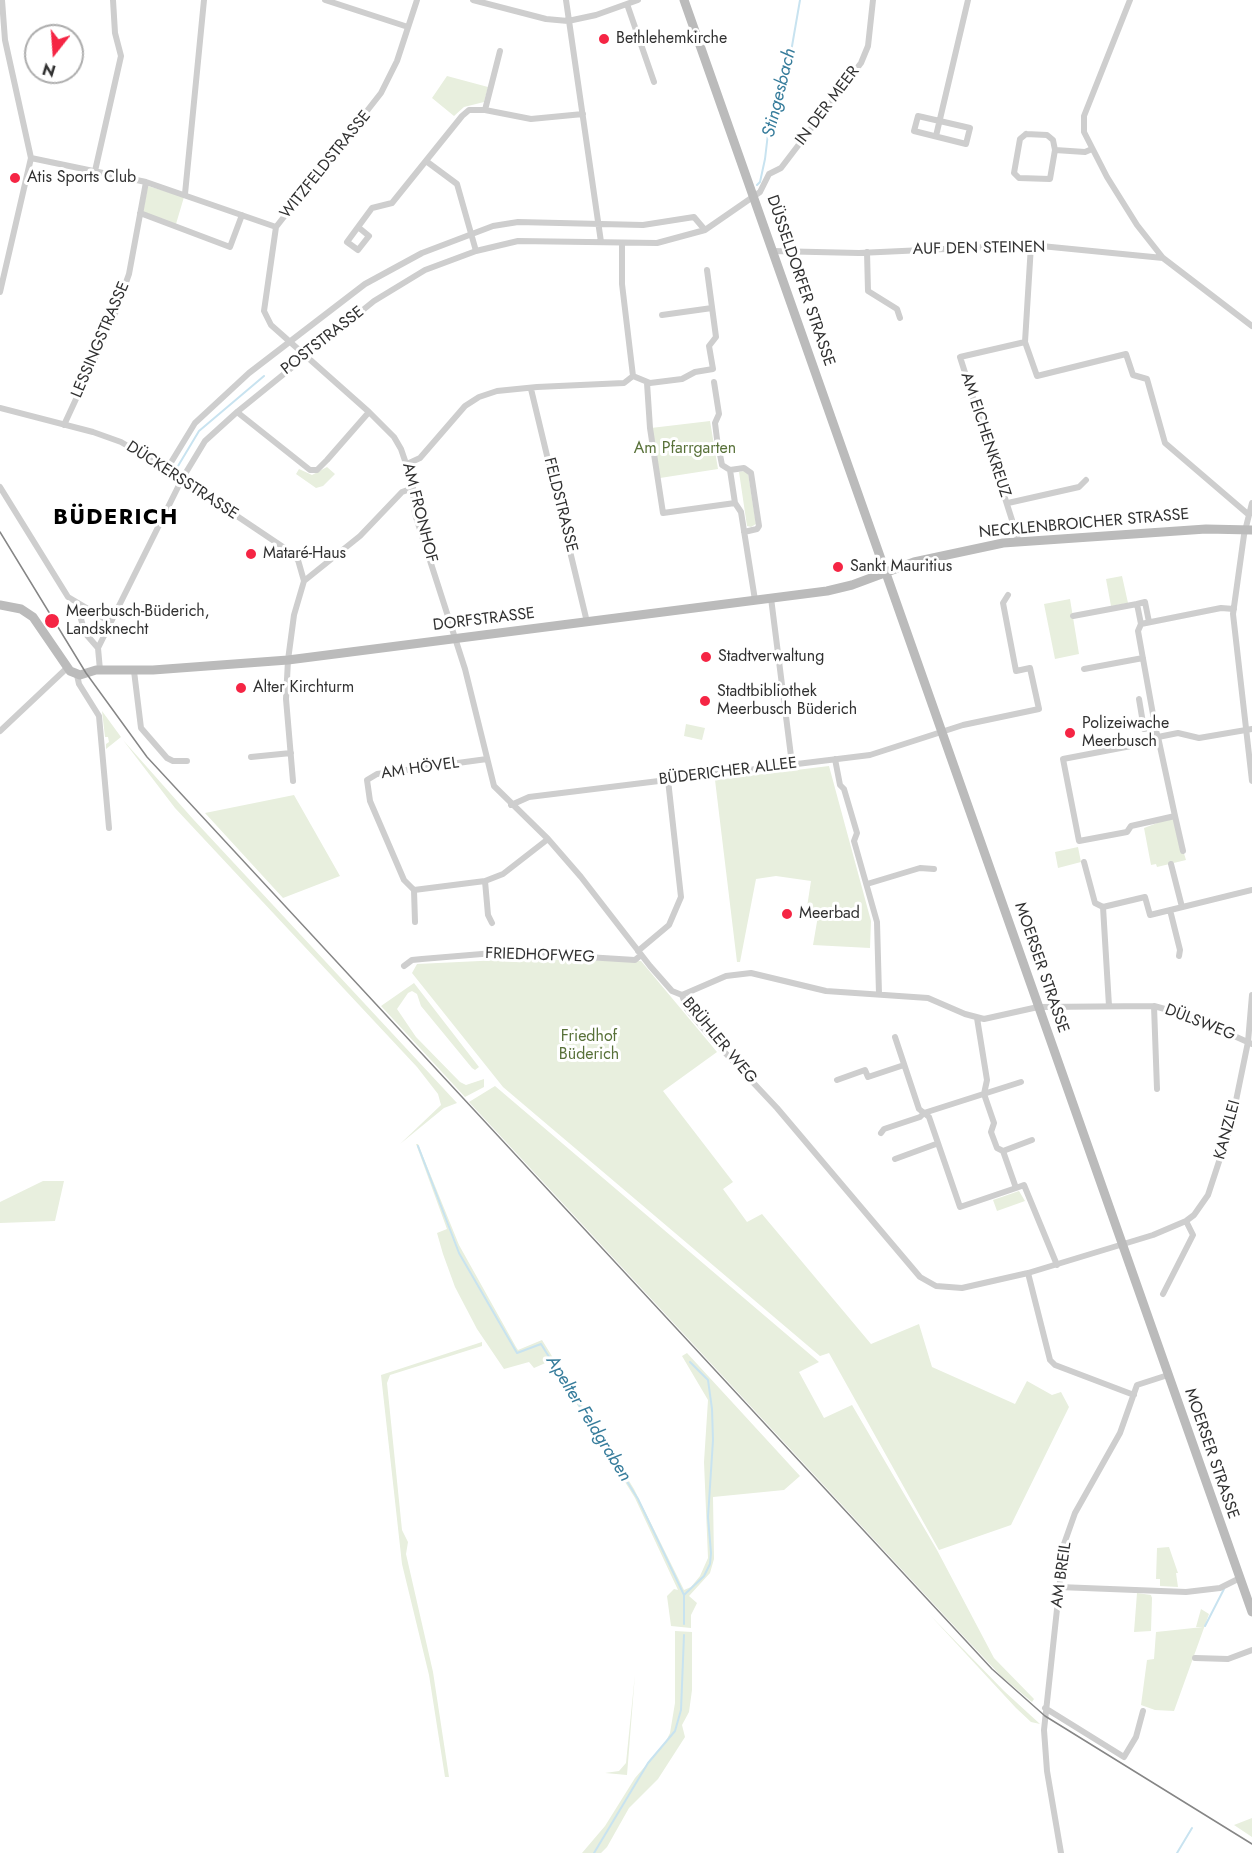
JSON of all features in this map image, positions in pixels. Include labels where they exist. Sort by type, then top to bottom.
[{"type":"main road","name":"DÜSSELDORFER STRASSE","points":[[684,0],[886,572]]},
{"type":"main road","name":"NECKLENBROICHER STRASSE","points":[[886,572],[940,556],[1019,542],[1249,529]]},
{"type":"main road","name":"DORFSTRASSE","points":[[80,675],[100,670],[134,671],[288,660],[454,639],[846,587],[886,572]]},
{"type":"main road","name":"MOERSER STRASSE","points":[[886,572],[1252,1611]]},
{"type":"main road","points":[[0,605],[21,609],[33,617],[68,668],[80,675]]},
{"type":"street","points":[[0,292],[31,158],[5,40],[2,0]]},
{"type":"street","points":[[95,171],[121,56],[115,33],[113,0]]},
{"type":"street","points":[[184,194],[204,0]]},
{"type":"street","points":[[325,0],[408,27]]},
{"type":"street","name":"WITZFELDSTRASSE","points":[[305,355],[271,325],[264,311],[276,227],[374,104],[390,76],[417,0]]},
{"type":"street","points":[[473,0],[546,19],[568,21],[582,20],[638,0]]},
{"type":"street","points":[[566,0],[601,242]]},
{"type":"street","name":"IN DER MEER","points":[[755,196],[760,192],[769,174],[781,168],[865,56],[873,0]]},
{"type":"street","points":[[936,136],[968,0]]},
{"type":"street","points":[[1130,0],[1084,116],[1084,132],[1137,225],[1163,258],[1252,326]]},
{"type":"street","points":[[627,4],[654,82]]},
{"type":"street","points":[[485,110],[500,51]]},
{"type":"street","points":[[358,227],[372,208],[392,203],[469,110],[485,110],[531,119],[583,114]]},
{"type":"street","points":[[918,116],[970,128],[966,144],[936,136],[914,131],[918,116]]},
{"type":"street","points":[[1022,136],[1050,136],[1055,144],[1055,150],[1050,179],[1015,176],[1014,169],[1022,136]]},
{"type":"street","points":[[1055,150],[1085,152],[1092,148]]},
{"type":"street","points":[[31,158],[146,182],[276,227]]},
{"type":"street","points":[[426,161],[457,184],[476,251]]},
{"type":"street","name":"LESSINGSTRASSE","points":[[64,425],[113,319],[129,274],[146,182]]},
{"type":"street","name":"POSTSTRASSE","points":[[100,670],[98,648],[182,479],[205,441],[305,355],[379,298],[425,270],[476,251],[519,241],[657,243],[705,230],[755,196]]},
{"type":"street","points":[[140,213],[230,247],[242,215]]},
{"type":"street","name":"POSTSTRASSE","points":[[167,469],[178,448],[209,408],[289,341],[365,284],[422,253],[470,234],[518,222],[643,225],[694,217],[705,230]]},
{"type":"street","points":[[622,244],[622,284],[633,376]]},
{"type":"street","points":[[1031,245],[1025,342],[1037,376],[1126,354],[1132,375],[1147,379],[1165,443],[1249,514]]},
{"type":"street","name":"AUF DEN STEINEN","points":[[773,251],[867,252],[1031,245],[1163,258]]},
{"type":"street","points":[[867,252],[868,291],[897,309],[900,318]]},
{"type":"street","points":[[633,376],[647,383],[682,379],[695,372],[713,369],[709,346],[716,336],[707,270]]},
{"type":"street","points":[[662,315],[712,308]]},
{"type":"street","name":"AM EICHENKREUZ","points":[[1019,542],[960,357],[1025,342]]},
{"type":"street","name":"AM FRONHOF","points":[[305,355],[394,437],[408,464],[415,514],[454,639]]},
{"type":"street","points":[[408,464],[420,458],[465,406],[497,392],[624,383],[633,376]]},
{"type":"street","points":[[714,382],[719,414],[715,423],[722,465],[730,470],[744,468],[751,473],[759,526],[757,530],[744,532]]},
{"type":"street","points":[[647,383],[650,428],[663,513],[735,503]]},
{"type":"street","name":"FELDSTRASSE","points":[[531,389],[587,622]]},
{"type":"street","name":"DÜCKERSSTRASSE","points":[[0,408],[121,442],[167,469],[286,549],[298,560],[304,581]]},
{"type":"street","points":[[237,412],[310,470],[316,470],[369,412]]},
{"type":"street","points":[[730,470],[735,503],[741,512],[754,600]]},
{"type":"street","points":[[1008,503],[1079,487],[1086,480]]},
{"type":"street","points":[[0,487],[68,597],[110,622]]},
{"type":"street","points":[[294,781],[286,699],[294,615],[304,581],[360,536],[402,492],[413,488]]},
{"type":"street","points":[[1252,503],[1234,609],[1249,729],[1252,781]]},
{"type":"street","name":"BÜDERICHER ALLEE","points":[[511,804],[529,797],[884,752],[942,732],[1039,709],[1030,668],[1016,671],[1003,603],[1008,595]]},
{"type":"street","points":[[771,598],[792,764]]},
{"type":"street","points":[[1074,616],[1145,602],[1149,622]]},
{"type":"street","points":[[1137,604],[1141,624],[1138,631],[1143,658],[1183,851]]},
{"type":"street","points":[[1141,624],[1221,608],[1234,609]]},
{"type":"street","points":[[86,609],[81,619],[85,633],[98,648]]},
{"type":"street","name":"BRÜHLER WEG","points":[[454,639],[465,669],[494,786],[548,839],[581,877],[639,953],[672,991],[682,995],[687,1009],[715,1042],[777,1108],[925,1281],[936,1286],[962,1288],[1028,1273],[1122,1245]]},
{"type":"street","points":[[1083,669],[1143,658]]},
{"type":"street","points":[[0,731],[68,668]]},
{"type":"street","points":[[134,671],[141,728],[167,758],[173,761],[187,761]]},
{"type":"street","points":[[80,675],[79,684],[99,716],[109,828]]},
{"type":"street","points":[[1139,699],[1144,729],[1156,727]]},
{"type":"street","points":[[1175,816],[1131,826],[1127,831],[1079,841],[1063,759],[1131,746],[1144,740],[1178,733],[1199,738],[1249,729]]},
{"type":"street","points":[[251,757],[291,753]]},
{"type":"street","name":"AM HÖVEL","points":[[415,922],[414,890],[405,880],[375,811],[367,792],[367,780],[377,774],[487,759]]},
{"type":"street","points":[[836,759],[840,785],[844,789],[857,833],[854,841],[877,922],[879,994]]},
{"type":"street","points":[[639,953],[669,925],[681,897],[668,780]]},
{"type":"street","points":[[414,890],[485,881],[503,874],[548,839]]},
{"type":"street","points":[[1084,862],[1095,903],[1103,908],[1145,897],[1150,915],[1252,890]]},
{"type":"street","points":[[1171,864],[1182,907]]},
{"type":"street","points":[[867,884],[920,868],[934,869]]},
{"type":"street","points":[[485,881],[488,915],[492,924]]},
{"type":"street","points":[[1103,908],[1108,1006]]},
{"type":"street","points":[[1170,910],[1180,950],[1179,956]]},
{"type":"street","name":"FRIEDHOFWEG","points":[[404,966],[422,959],[506,952],[635,960],[639,953]]},
{"type":"street","points":[[682,995],[740,972],[765,975],[826,991],[928,998],[977,1018],[987,1080],[984,1094],[994,1123],[991,1132],[997,1148],[1003,1150],[1032,1140]]},
{"type":"street","name":"KANZLEI","points":[[1122,1245],[1186,1221],[1208,1195],[1231,1125],[1250,1043],[1252,995]]},
{"type":"street","points":[[1154,1006],[1157,1089]]},
{"type":"street","name":"DÜLSWEG","points":[[977,1018],[994,1019],[1038,1007],[1154,1006],[1190,1016],[1250,1043]]},
{"type":"street","points":[[895,1037],[919,1109],[929,1117],[936,1144],[960,1207],[1024,1185],[1057,1265]]},
{"type":"street","points":[[837,1080],[865,1070],[868,1077],[904,1065]]},
{"type":"street","points":[[987,1080],[993,1084],[995,1090]]},
{"type":"street","points":[[881,1133],[884,1129],[920,1117],[924,1113],[1021,1082]]},
{"type":"street","points":[[895,1159],[936,1144]]},
{"type":"street","points":[[1003,1150],[1016,1188]]},
{"type":"street","points":[[1163,1294],[1192,1235],[1186,1221]]},
{"type":"street","points":[[1028,1273],[1050,1360],[1055,1365],[1134,1395]]},
{"type":"street","name":"MOERSER STRASSE","points":[[1137,1385],[1168,1375]]},
{"type":"street","name":"AM BREIL","points":[[1061,1853],[1047,1771],[1045,1708],[1064,1544],[1075,1513],[1120,1433],[1137,1385]]},
{"type":"street","points":[[1059,1587],[1186,1592],[1220,1588],[1240,1578]]},
{"type":"street","points":[[1196,1658],[1228,1659],[1252,1650]]},
{"type":"street","points":[[1045,1708],[1124,1757],[1136,1737],[1143,1711]]},
{"type":"green space","points":[[447,76],[488,87],[484,102],[464,107],[454,116],[432,98]]},
{"type":"green space","points":[[148,186],[184,197],[176,224],[143,212]]},
{"type":"green space","name":"Am Pfarrgarten","points":[[710,421],[718,469],[660,478],[651,428]]},
{"type":"green space","points":[[327,467],[335,474],[323,486],[316,488],[296,474],[299,469],[312,475]]},
{"type":"green space","points":[[739,472],[748,473],[756,524],[751,527],[747,526]]},
{"type":"green space","points":[[1122,576],[1128,603],[1111,606],[1106,579]]},
{"type":"green space","points":[[1070,599],[1079,654],[1055,659],[1044,604]]},
{"type":"green space","points":[[102,711],[121,737],[106,749],[106,744],[109,742],[108,737],[105,737]]},
{"type":"green space","points":[[686,724],[705,728],[702,740],[684,736]]},
{"type":"green space","points":[[123,740],[193,819],[457,1103],[444,1108],[400,1144],[441,1105],[438,1094],[417,1067],[175,808]]},
{"type":"green space","points":[[829,766],[871,921],[870,948],[813,945],[819,910],[807,907],[811,881],[776,876],[756,879],[740,962],[737,962],[715,780]]},
{"type":"green space","points":[[294,795],[340,876],[283,898],[205,813]]},
{"type":"green space","points":[[1173,817],[1186,860],[1157,867],[1156,864],[1151,865],[1144,828]]},
{"type":"green space","points":[[1078,847],[1081,862],[1058,868],[1055,852]]},
{"type":"green space","name":"Friedhof Büderich","points":[[522,959],[641,961],[717,1052],[663,1091],[733,1182],[723,1189],[747,1222],[762,1214],[871,1344],[919,1324],[932,1367],[1015,1404],[1027,1381],[1052,1395],[1061,1392],[1069,1407],[1011,1525],[939,1550],[829,1353],[820,1356],[503,1087],[412,973],[417,964]]},
{"type":"green space","points":[[414,983],[479,1067],[475,1070],[472,1068],[421,1006],[417,994],[412,991],[408,993],[397,1009],[416,1037],[460,1082],[466,1085],[484,1079],[484,1087],[465,1097],[381,1006]]},
{"type":"green space","points":[[495,1086],[819,1362],[799,1372],[824,1418],[852,1405],[937,1550],[994,1658],[1034,1699],[1032,1702],[1001,1676],[968,1641],[469,1102]]},
{"type":"green space","points":[[416,1144],[418,1144],[459,1245],[516,1347],[518,1350],[542,1340],[634,1489],[684,1590],[691,1587],[700,1576],[708,1558],[704,1462],[708,1400],[682,1356],[687,1353],[800,1476],[784,1490],[713,1497],[714,1559],[710,1573],[689,1596],[697,1603],[691,1615],[691,1628],[671,1626],[667,1596],[674,1589],[678,1590],[635,1498],[550,1361],[534,1368],[529,1362],[504,1369],[477,1329],[455,1287],[443,1254],[437,1233],[447,1229]]},
{"type":"green space","points":[[43,1181],[64,1181],[55,1221],[0,1223],[0,1202]]},
{"type":"green space","points":[[1019,1191],[1025,1201],[997,1211],[993,1200]]},
{"type":"green space","points":[[482,1342],[482,1346],[390,1375],[387,1383],[402,1530],[408,1542],[406,1554],[433,1672],[449,1777],[445,1777],[429,1675],[402,1564],[381,1375]]},
{"type":"green space","points":[[1169,1547],[1178,1573],[1176,1573],[1178,1587],[1160,1586],[1160,1579],[1156,1579],[1157,1548]]},
{"type":"green space","points":[[1137,1593],[1151,1595],[1151,1631],[1134,1632]]},
{"type":"green space","points":[[1201,1609],[1209,1614],[1174,1711],[1155,1710],[1141,1705],[1147,1660],[1154,1659],[1156,1632],[1203,1627],[1196,1627]]},
{"type":"green space","points":[[929,1614],[1004,1691],[1040,1724],[1031,1722],[1016,1708]]},
{"type":"green space","points":[[675,1631],[692,1632],[692,1690],[689,1712],[682,1725],[685,1737],[658,1779],[629,1808],[607,1847],[601,1853],[582,1853],[605,1826],[635,1778],[665,1743],[670,1733],[675,1703]]},
{"type":"green space","points":[[635,1674],[627,1775],[605,1773],[619,1771],[626,1763]]},
{"type":"green space","points":[[1252,1818],[1252,1837],[1234,1825]]},
{"type":"waterway","name":"Stingesbach","points":[[757,185],[760,182],[765,159],[769,125],[791,52],[800,0]]},
{"type":"waterway","name":"Stingesbach","points":[[178,466],[199,431],[264,376]]},
{"type":"waterway","name":"Apelter Feldgraben","points":[[418,1146],[459,1253],[517,1353],[541,1344],[638,1499],[684,1595],[684,1624]]},
{"type":"waterway","name":"Apelter Feldgraben","points":[[684,1595],[704,1576],[710,1564],[711,1553],[708,1517],[713,1440],[712,1409],[708,1380],[690,1362]]},
{"type":"waterway","points":[[1205,1626],[1224,1589]]},
{"type":"waterway","name":"Apelter Feldgraben","points":[[594,1853],[648,1763],[675,1731],[681,1710],[684,1635]]},
{"type":"waterway","points":[[1177,1853],[1192,1828]]},
{"type":"tram line","points":[[0,532],[86,673],[147,757],[992,1669],[1045,1716],[1252,1844]]},
{"type":"place","name":"Bethlehemkirche","points":[[604,39]]},
{"type":"place","name":"Atis Sports Club","points":[[15,178]]},
{"type":"place","name":"Mataré-Haus","points":[[251,554]]},
{"type":"place","name":"Sankt Mauritius","points":[[838,567]]},
{"type":"place","name":"Meerbusch-Büderich, Landsknecht","points":[[52,621]]},
{"type":"place","name":"Stadtverwaltung","points":[[706,657]]},
{"type":"place","name":"Alter Kirchturm","points":[[241,688]]},
{"type":"place","name":"Stadtbibliothek Meerbusch Büderich","points":[[705,701]]},
{"type":"place","name":"Polizeiwache Meerbusch","points":[[1070,733]]},
{"type":"place","name":"Meerbad","points":[[787,914]]},
{"type":"district","name":"BÜDERICH","points":[[116,519]]}]
